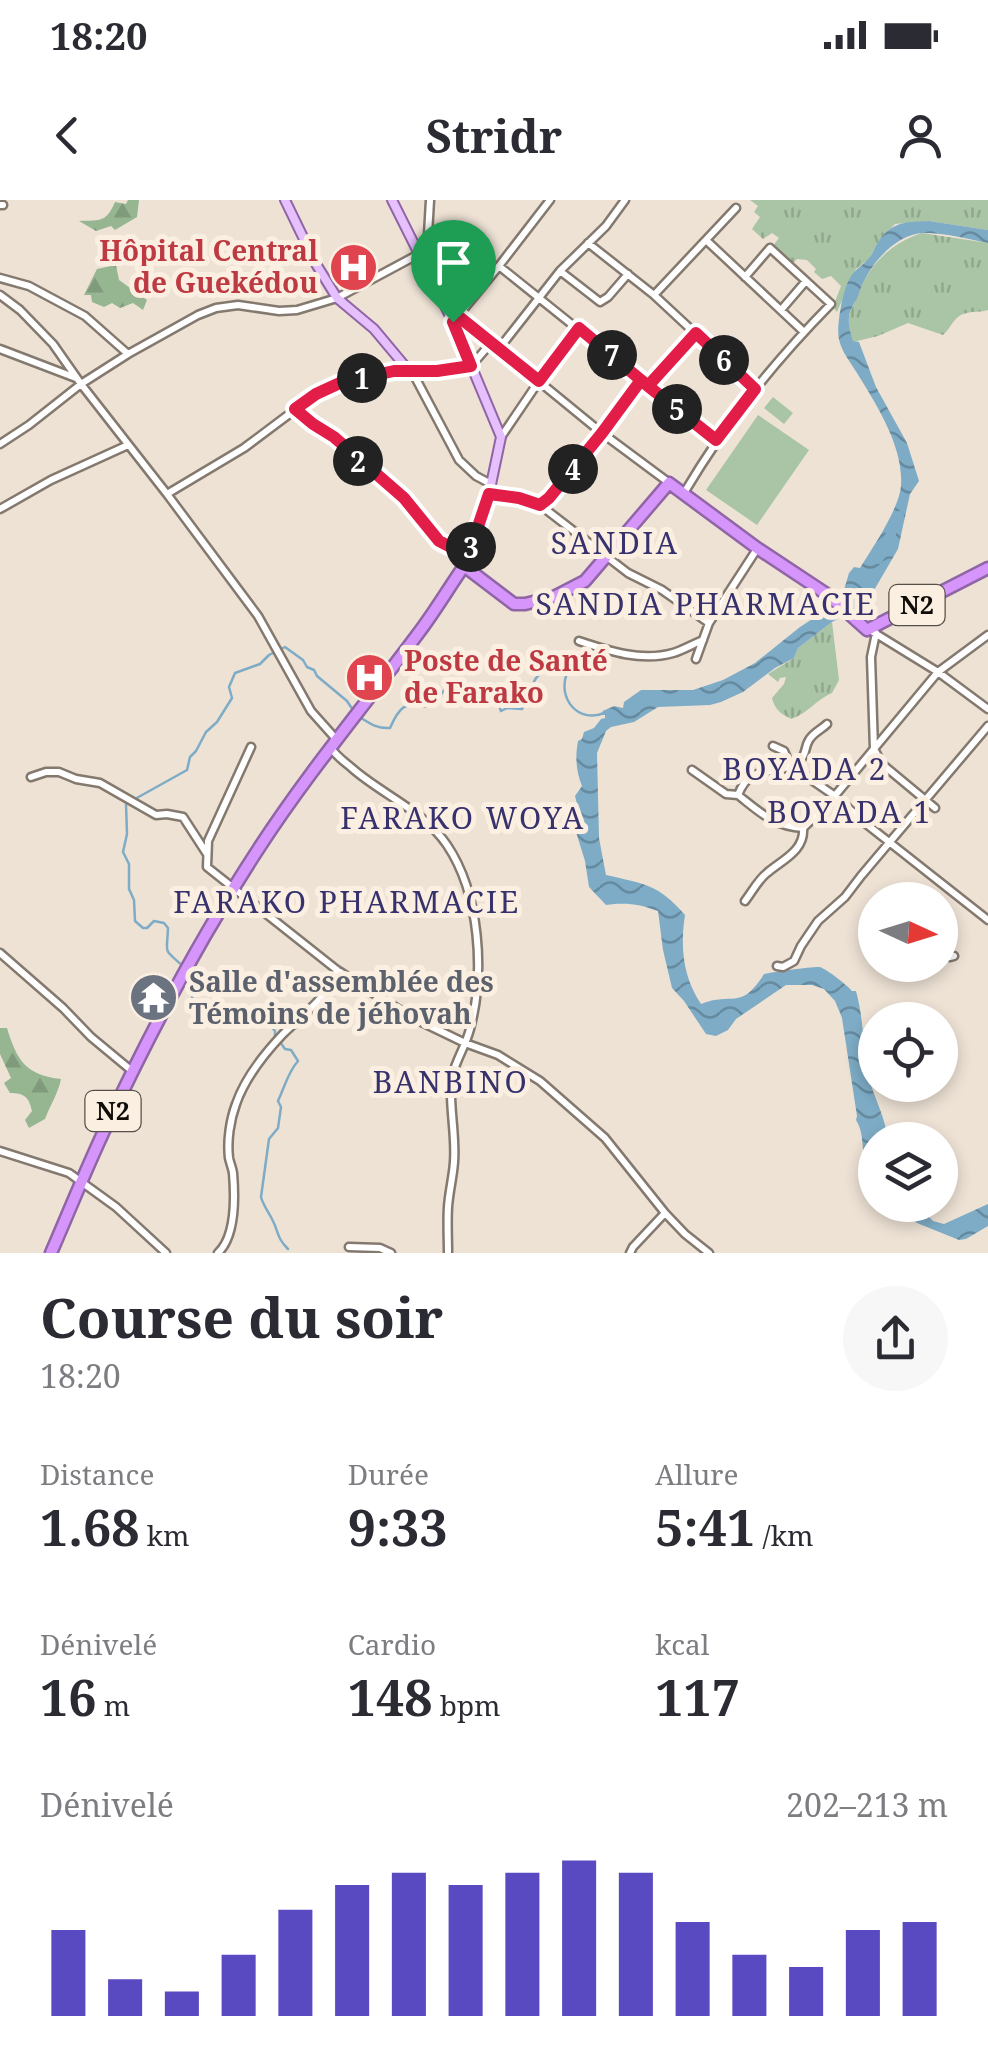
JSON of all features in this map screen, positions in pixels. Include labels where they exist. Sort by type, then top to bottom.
[{"type":"highway","points":[[466,561],[514,604],[554,597],[585,580],[670,483]]},
{"type":"highway","name":"N2","points":[[670,483],[828,595],[872,632],[988,568]]},
{"type":"highway","name":"N2","points":[[52,1253],[132,1071],[234,889],[274,826],[416,636],[466,561]]},
{"type":"main road","points":[[285,200],[337,298],[374,329],[410,372],[471,366]]},
{"type":"main road","points":[[392,200],[456,319],[501,437],[489,494],[466,561]]},
{"type":"street","points":[[430,200],[431,277]]},
{"type":"street","points":[[550,200],[456,319],[670,483]]},
{"type":"street","points":[[471,366],[606,226],[625,200]]},
{"type":"street","points":[[654,295],[736,208]]},
{"type":"street","points":[[0,444],[29,425],[79,381],[216,308],[238,305],[298,310],[337,298],[419,254],[428,240]]},
{"type":"street","points":[[706,240],[804,332]]},
{"type":"street","points":[[588,243],[654,295],[755,389]]},
{"type":"street","points":[[684,493],[716,440],[755,389],[831,304],[770,248],[746,276]]},
{"type":"street","points":[[499,266],[716,440]]},
{"type":"street","points":[[560,271],[600,302],[628,274]]},
{"type":"street","points":[[0,278],[29,286],[85,316],[128,354]]},
{"type":"street","points":[[781,310],[806,281]]},
{"type":"street","points":[[0,295],[39,329],[64,359],[258,616],[334,744],[334,754],[430,824],[447,845],[467,888],[477,942],[474,1008],[451,1084],[454,1162],[448,1253]]},
{"type":"street","points":[[501,437],[579,328]]},
{"type":"street","points":[[540,505],[644,383],[696,333]]},
{"type":"street","points":[[0,350],[79,381]]},
{"type":"street","points":[[167,494],[244,448],[316,394],[342,382],[394,371],[410,372],[415,377],[459,460],[491,484]]},
{"type":"street","points":[[295,409],[404,498],[439,541],[466,561]]},
{"type":"street","points":[[0,509],[51,480],[128,445]]},
{"type":"street","points":[[489,494],[540,505],[628,572],[710,623]]},
{"type":"street","points":[[696,659],[710,623],[757,548]]},
{"type":"street","points":[[935,808],[882,764],[874,750],[872,632],[938,672],[988,709]]},
{"type":"street","points":[[692,770],[726,794],[738,795],[767,819],[786,827],[803,828],[835,796],[938,672],[988,635]]},
{"type":"street","points":[[579,641],[623,655],[646,655],[671,654],[703,640]]},
{"type":"street","points":[[738,795],[752,774],[774,771],[800,760],[806,754],[810,737],[827,724]]},
{"type":"street","points":[[776,966],[784,967],[794,961],[818,921],[846,897],[988,726]]},
{"type":"street","points":[[773,746],[784,751],[790,765],[835,796],[988,920]]},
{"type":"street","points":[[251,747],[208,841],[208,867],[337,970],[408,1016],[498,1055],[540,1081],[605,1138],[685,1234],[705,1252]]},
{"type":"street","points":[[31,777],[59,772],[100,783],[156,814],[182,817],[207,854]]},
{"type":"street","points":[[745,901],[764,875],[793,854],[804,836],[803,828]]},
{"type":"street","points":[[466,942],[477,942]]},
{"type":"street","points":[[0,953],[132,1071]]},
{"type":"street","points":[[218,1253],[226,1245],[232,1226],[229,1136],[234,1108],[245,1082],[279,1038],[327,991],[337,970]]},
{"type":"street","points":[[0,1152],[69,1173],[116,1207],[165,1253]]},
{"type":"street","points":[[630,1253],[666,1212]]},
{"type":"street","points":[[349,1246],[380,1248],[391,1253]]},
{"type":"green space","points":[[128,200],[139,200],[137,217],[115,230],[111,226],[96,231],[79,221],[101,219],[115,202],[126,204]]},
{"type":"green space","points":[[750,200],[988,200],[988,230],[929,221],[895,224],[868,260],[856,269],[837,312],[833,307],[841,286],[831,276],[822,279],[807,260],[797,259],[791,265],[772,247],[779,238],[772,233],[763,239],[752,229],[760,217],[754,212],[758,206]]},
{"type":"green space","points":[[922,233],[988,243],[988,310],[961,315],[943,335],[908,323],[853,342],[849,316],[867,275],[890,249]]},
{"type":"green space","points":[[116,265],[119,280],[147,300],[143,310],[133,303],[120,308],[112,303],[104,307],[92,302],[91,295],[84,295],[97,269]]},
{"type":"green space","points":[[773,397],[793,413],[784,424],[764,408]]},
{"type":"green space","points":[[758,415],[809,450],[757,525],[706,490]]},
{"type":"green space","points":[[832,622],[839,680],[832,693],[791,719],[779,711],[772,698],[786,677],[778,682],[768,674],[794,658],[798,648]]},
{"type":"green space","points":[[0,1028],[7,1028],[19,1058],[31,1070],[61,1079],[45,1119],[29,1128],[25,1120],[32,1111],[29,1102],[22,1095],[10,1093],[4,1083],[11,1078],[0,1054]]},
{"type":"water","points":[[929,221],[988,230],[988,243],[932,233],[902,239],[874,264],[849,315],[853,341],[859,342],[876,387],[907,443],[919,481],[910,494],[898,549],[873,592],[798,648],[794,658],[721,702],[658,707],[634,722],[611,727],[597,753],[599,838],[606,875],[650,887],[685,915],[684,961],[701,1004],[742,997],[764,974],[811,967],[820,967],[856,991],[858,1102],[878,1102],[884,1122],[858,1123],[842,1018],[835,1001],[824,989],[786,985],[736,1019],[728,1030],[716,1036],[706,1034],[672,988],[658,911],[632,904],[606,905],[589,887],[576,832],[583,828],[575,796],[582,786],[577,753],[578,741],[605,718],[601,715],[603,711],[614,706],[623,708],[624,702],[641,690],[693,690],[723,680],[755,663],[841,600],[849,573],[854,567],[860,568],[878,539],[896,506],[901,486],[898,456],[887,426],[840,343],[842,300],[851,277],[879,240],[902,224]]},
{"type":"water","points":[[988,1204],[988,1226],[966,1239],[959,1240],[916,1222],[944,1224],[958,1222],[958,1218]]},
{"type":"waterway","points":[[878,559],[899,516]]},
{"type":"waterway","points":[[185,968],[168,951],[168,928],[164,923],[154,921],[143,928],[135,921],[129,864],[123,852],[126,804],[187,770],[190,757],[232,698],[229,687],[235,673],[260,664],[285,647],[353,710]]},
{"type":"waterway","points":[[358,716],[390,728],[402,709],[428,705],[446,688],[483,688],[492,692],[501,711],[522,709],[536,679],[556,664],[565,666],[565,691],[572,706],[586,715],[604,713]]},
{"type":"waterway","points":[[191,973],[197,978],[198,987],[192,996],[194,1007]]},
{"type":"waterway","points":[[255,1024],[269,1024],[275,1036]]},
{"type":"waterway","points":[[280,1042],[298,1061],[278,1101],[278,1128],[269,1139],[261,1197],[288,1249]]},
{"type":"place","name":"Hôpital Central de Guekédou","points":[[353,267]]},
{"type":"place","name":"Poste de Santé de Farako","points":[[369,677]]},
{"type":"place","name":"Salle d'assemblée des Témoins de jéhovah","points":[[154,998]]},
{"type":"district","name":"SANDIA","points":[[615,544]]},
{"type":"district","name":"SANDIA PHARMACIE","points":[[706,605]]},
{"type":"district","name":"BOYADA 2","points":[[805,770]]},
{"type":"district","name":"BOYADA 1","points":[[850,813]]},
{"type":"district","name":"FARAKO WOYA","points":[[463,819]]},
{"type":"district","name":"FARAKO PHARMACIE","points":[[347,903]]},
{"type":"district","name":"BANBINO","points":[[451,1083]]},
{"type":"route","points":[[453,322],[458,316],[539,381],[579,328],[614,356],[648,386],[696,333],[755,389],[716,440],[648,386],[641,380],[540,505],[489,494],[468,556],[439,541],[404,498],[295,409],[342,382],[394,371],[471,366],[453,322]]}]
